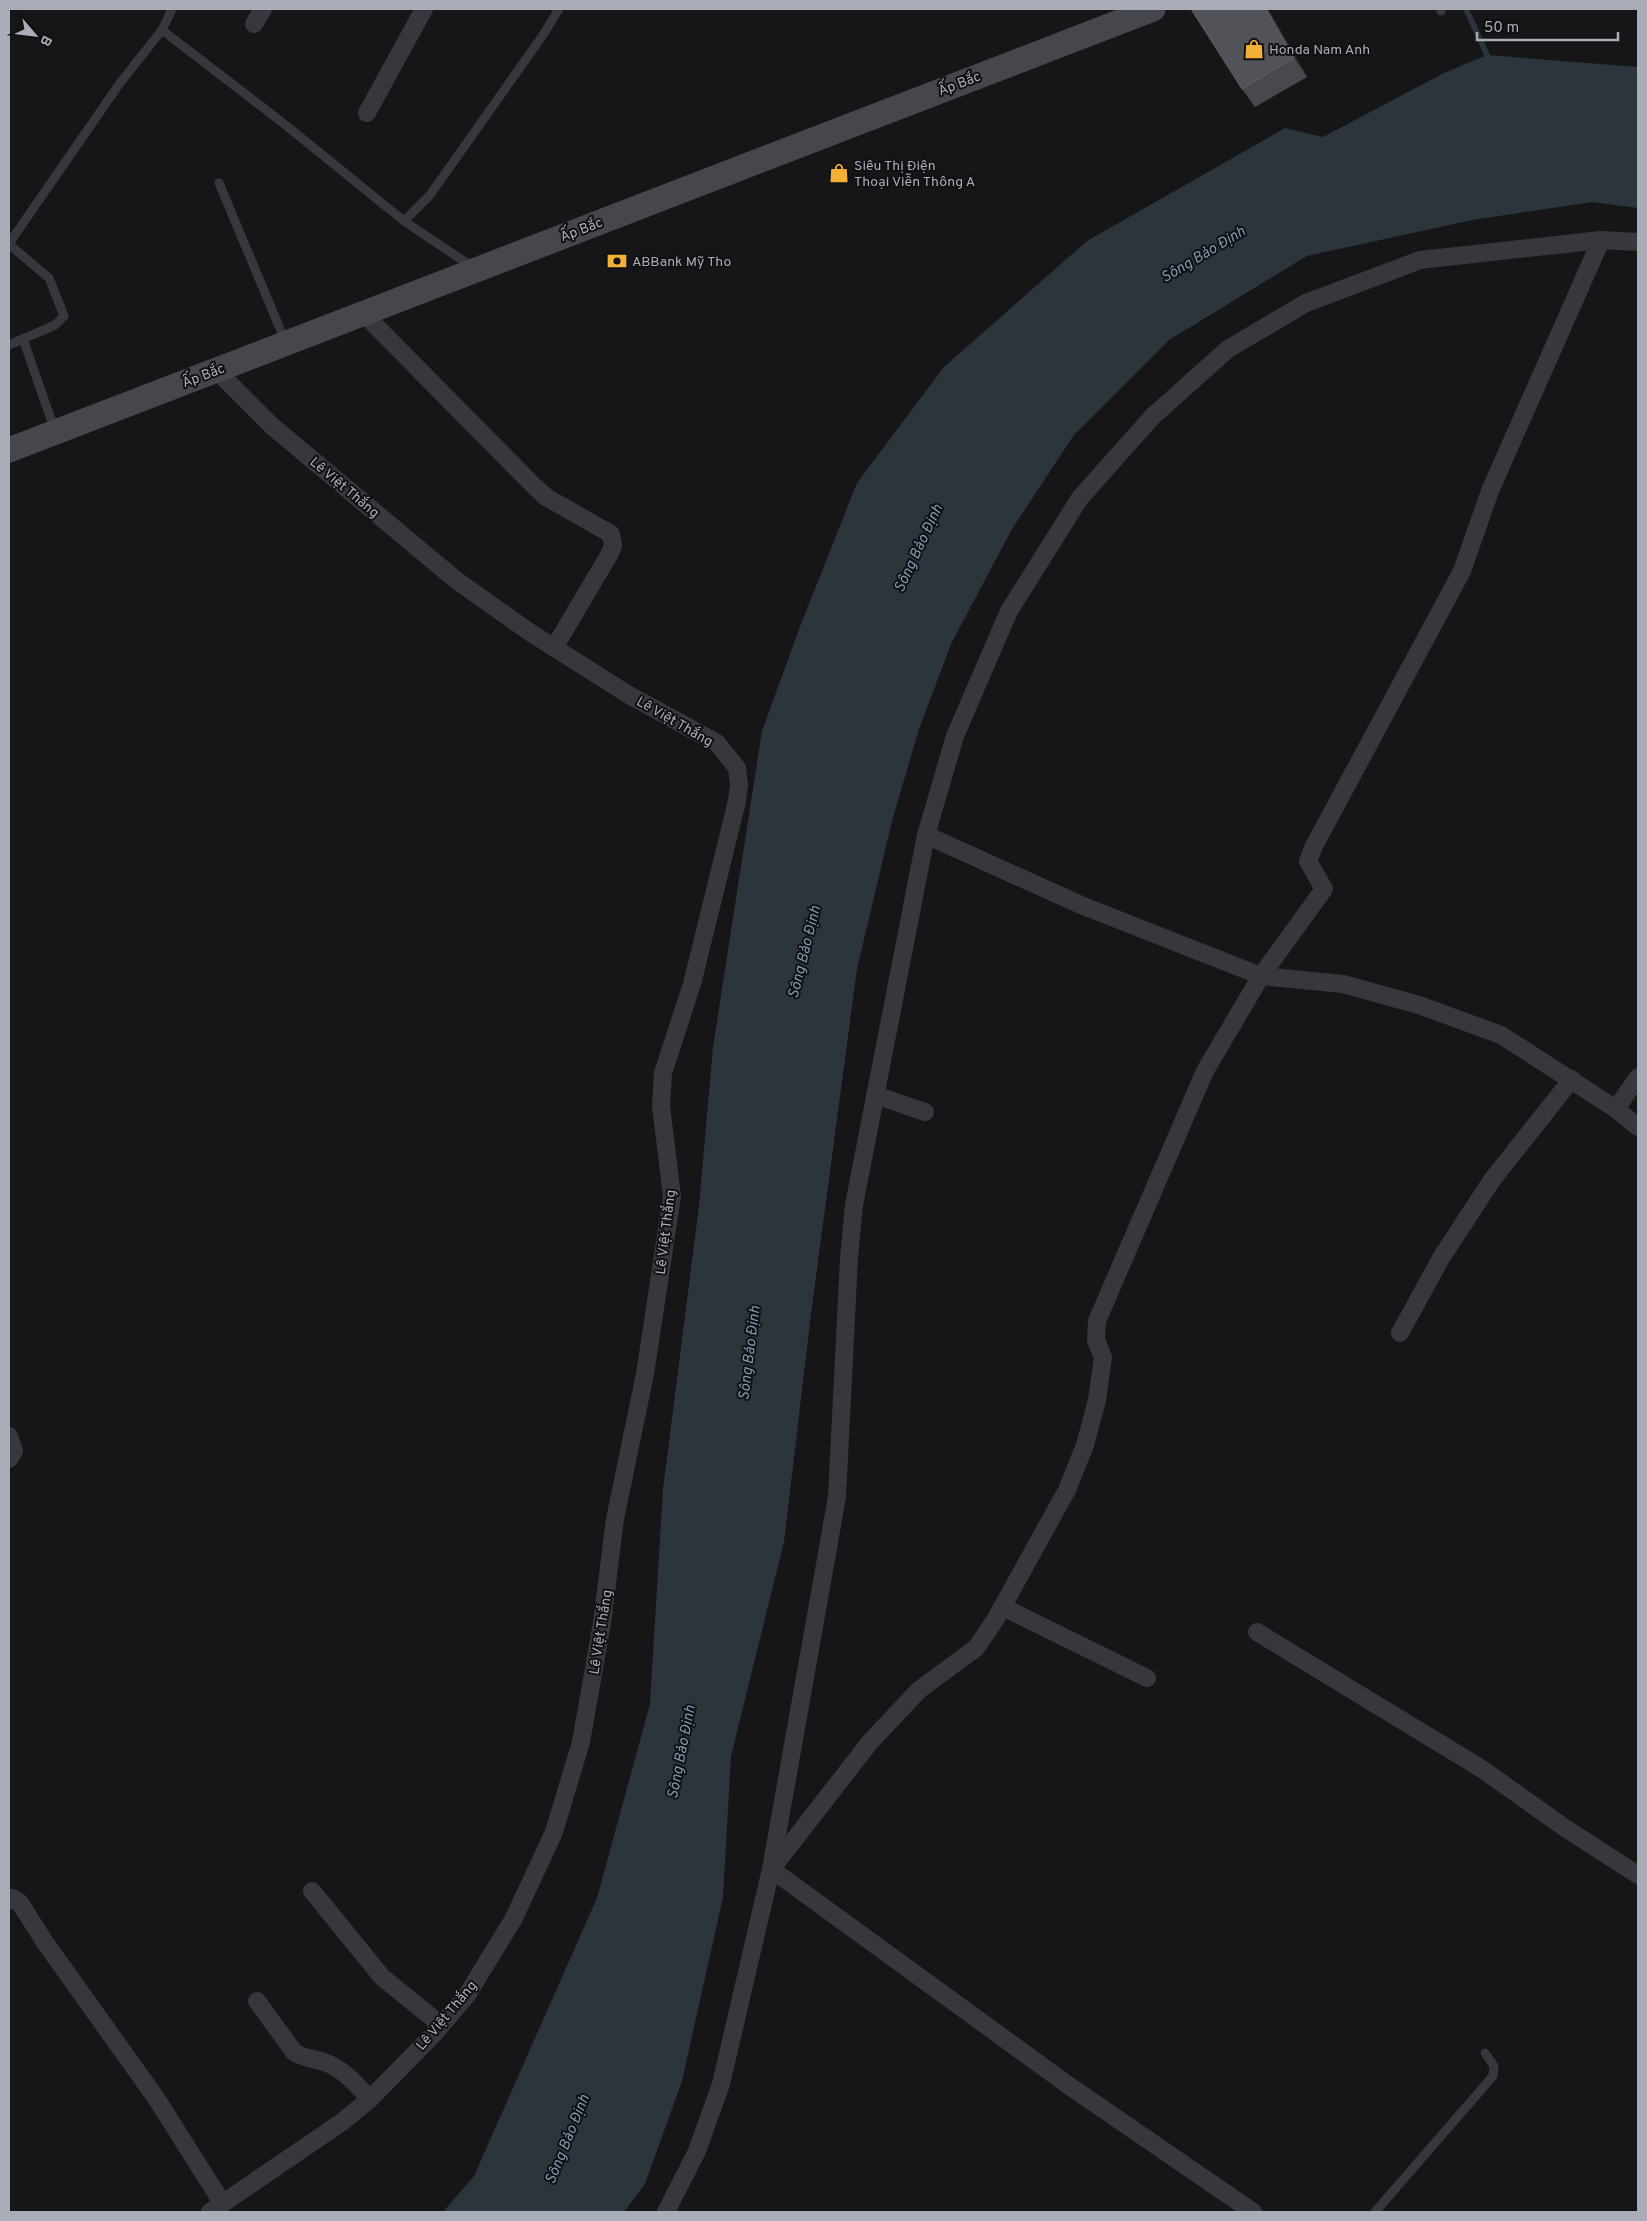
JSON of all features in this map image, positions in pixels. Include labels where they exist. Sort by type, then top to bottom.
[{"type":"main road","name":"Ấp Bắc","points":[[9,450],[1153,9]]},
{"type":"street","points":[[367,113],[424,9]]},
{"type":"street","points":[[771,1869],[870,1742],[918,1690],[976,1648],[1003,1607],[1067,1490],[1085,1445],[1097,1400],[1103,1357],[1096,1340],[1097,1321],[1195,1091],[1216,1051],[1262,976],[1324,889],[1308,862],[1314,846],[1462,571],[1490,491],[1601,240]]},
{"type":"street","points":[[666,2212],[697,2151],[721,2084],[771,1869],[837,1497],[849,1258],[854,1204],[926,835],[955,736],[1009,611],[1080,498],[1153,416],[1221,355],[1306,303],[1420,260],[1601,240],[1638,242]]},
{"type":"street","points":[[363,313],[541,492],[611,534],[613,546],[609,555],[554,648]]},
{"type":"street","name":"Lê Việt Thắng","points":[[216,370],[272,426],[456,580],[554,648],[629,695],[716,743],[737,768],[739,785],[737,801],[692,984],[663,1074],[660,1106],[672,1196],[645,1374],[615,1519],[602,1623],[581,1742],[554,1832],[514,1918],[467,1995],[441,2025],[370,2099],[342,2122],[216,2208]]},
{"type":"street","points":[[926,835],[1081,905],[1262,976],[1343,984],[1419,1005],[1501,1035],[1616,1108],[1638,1127]]},
{"type":"street","points":[[1616,1108],[1638,1077]]},
{"type":"street","points":[[1400,1333],[1441,1258],[1492,1180],[1572,1079]]},
{"type":"street","points":[[875,1095],[924,1112]]},
{"type":"street","points":[[9,1436],[14,1451],[9,1459]]},
{"type":"street","points":[[1003,1607],[1147,1678]]},
{"type":"street","points":[[1258,1632],[1482,1769],[1565,1828],[1638,1875]]},
{"type":"street","points":[[771,1869],[1068,2085],[1253,2212]]},
{"type":"street","points":[[312,1891],[382,1978],[441,2025]]},
{"type":"street","points":[[9,1901],[12,1898],[20,1903],[44,1941],[156,2098],[216,2208]]},
{"type":"street","points":[[257,2001],[294,2052],[300,2056],[337,2067],[370,2099]]},
{"type":"lane","points":[[9,345],[55,325],[64,316],[49,278],[11,246],[10,242],[120,83],[162,30],[172,9]]},
{"type":"lane","points":[[404,221],[430,195],[543,35],[559,9]]},
{"type":"lane","points":[[162,30],[283,123],[404,221],[476,270]]},
{"type":"lane","points":[[219,183],[286,343]]},
{"type":"lane","points":[[23,339],[56,432]]},
{"type":"lane","points":[[1375,2212],[1493,2076],[1494,2066],[1485,2053]]},
{"type":"water","name":"Sông Bảo Định","points":[[1487,55],[1638,67],[1638,208],[1592,202],[1472,220],[1307,256],[1169,340],[1074,435],[1012,529],[951,644],[919,729],[892,821],[857,969],[811,1314],[784,1542],[731,1756],[723,1897],[682,2081],[645,2184],[624,2212],[443,2212],[474,2176],[597,1898],[650,1704],[663,1489],[699,1206],[713,1047],[762,731],[801,624],[857,483],[944,367],[1087,241],[1285,128],[1323,137],[1444,73]]},
{"type":"building","name":"Honda Nam Anh","points":[[1191,9],[1266,9],[1294,58],[1242,89]]},
{"type":"waterway","points":[[1466,9],[1487,55],[1488,62]]},
{"type":"place","name":"Honda Nam Anh","points":[[1254,49]]},
{"type":"place","name":"Siêu Thị Điện Thoại Viễn Thông A","points":[[839,173]]},
{"type":"place","name":"ABBank Mỹ Tho","points":[[617,261]]}]
